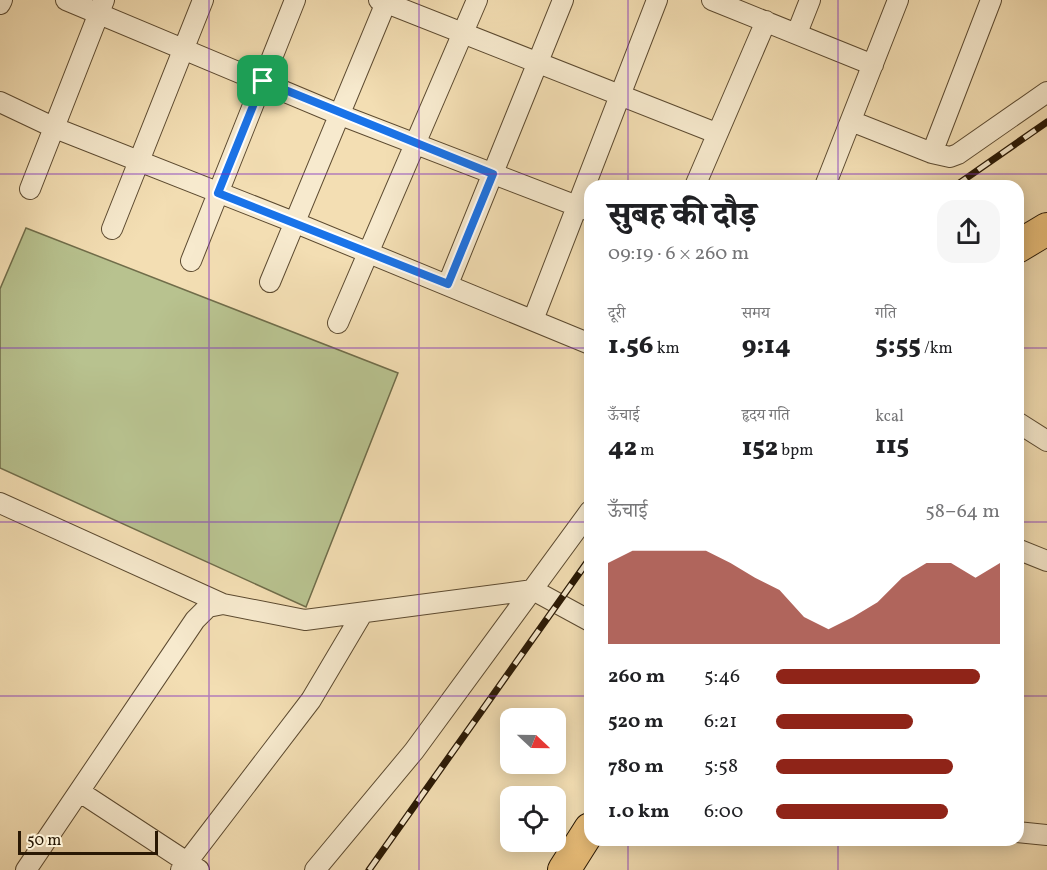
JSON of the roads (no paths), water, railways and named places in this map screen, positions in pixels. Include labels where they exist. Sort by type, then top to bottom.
[{"type":"main road","points":[[1024,243],[1047,229]]},
{"type":"main road","points":[[564,870],[584,838]]},
{"type":"street","points":[[66,0],[101,7],[184,49],[338,114],[583,208],[533,320]]},
{"type":"street","points":[[112,229],[203,0]]},
{"type":"street","points":[[191,261],[295,0]]},
{"type":"street","points":[[338,323],[477,0]]},
{"type":"street","points":[[448,284],[562,0]]},
{"type":"street","points":[[592,180],[619,96],[657,0]]},
{"type":"street","points":[[712,0],[756,12],[797,33],[873,65]]},
{"type":"street","points":[[797,33],[810,0]]},
{"type":"street","points":[[827,180],[898,0]]},
{"type":"street","points":[[932,153],[991,0]]},
{"type":"street","points":[[270,282],[296,223],[384,1],[716,133]]},
{"type":"street","points":[[30,189],[101,7]]},
{"type":"street","points":[[697,180],[716,133],[756,12]]},
{"type":"street","points":[[851,121],[932,153],[950,157],[958,154],[1047,92]]},
{"type":"street","points":[[0,102],[55,128],[448,284],[584,341]]},
{"type":"street","points":[[1024,426],[1047,441]]},
{"type":"street","points":[[0,503],[222,604],[305,620],[533,590],[584,618]]},
{"type":"street","points":[[315,870],[414,752],[584,519]]},
{"type":"street","points":[[1024,552],[1047,561]]},
{"type":"street","points":[[26,870],[195,620],[208,608],[222,604]]},
{"type":"street","points":[[80,792],[189,867],[311,700],[362,614]]},
{"type":"street","points":[[1024,833],[1047,835]]},
{"type":"railway","points":[[964,180],[1047,122]]},
{"type":"railway","points":[[369,870],[584,566]]}]
